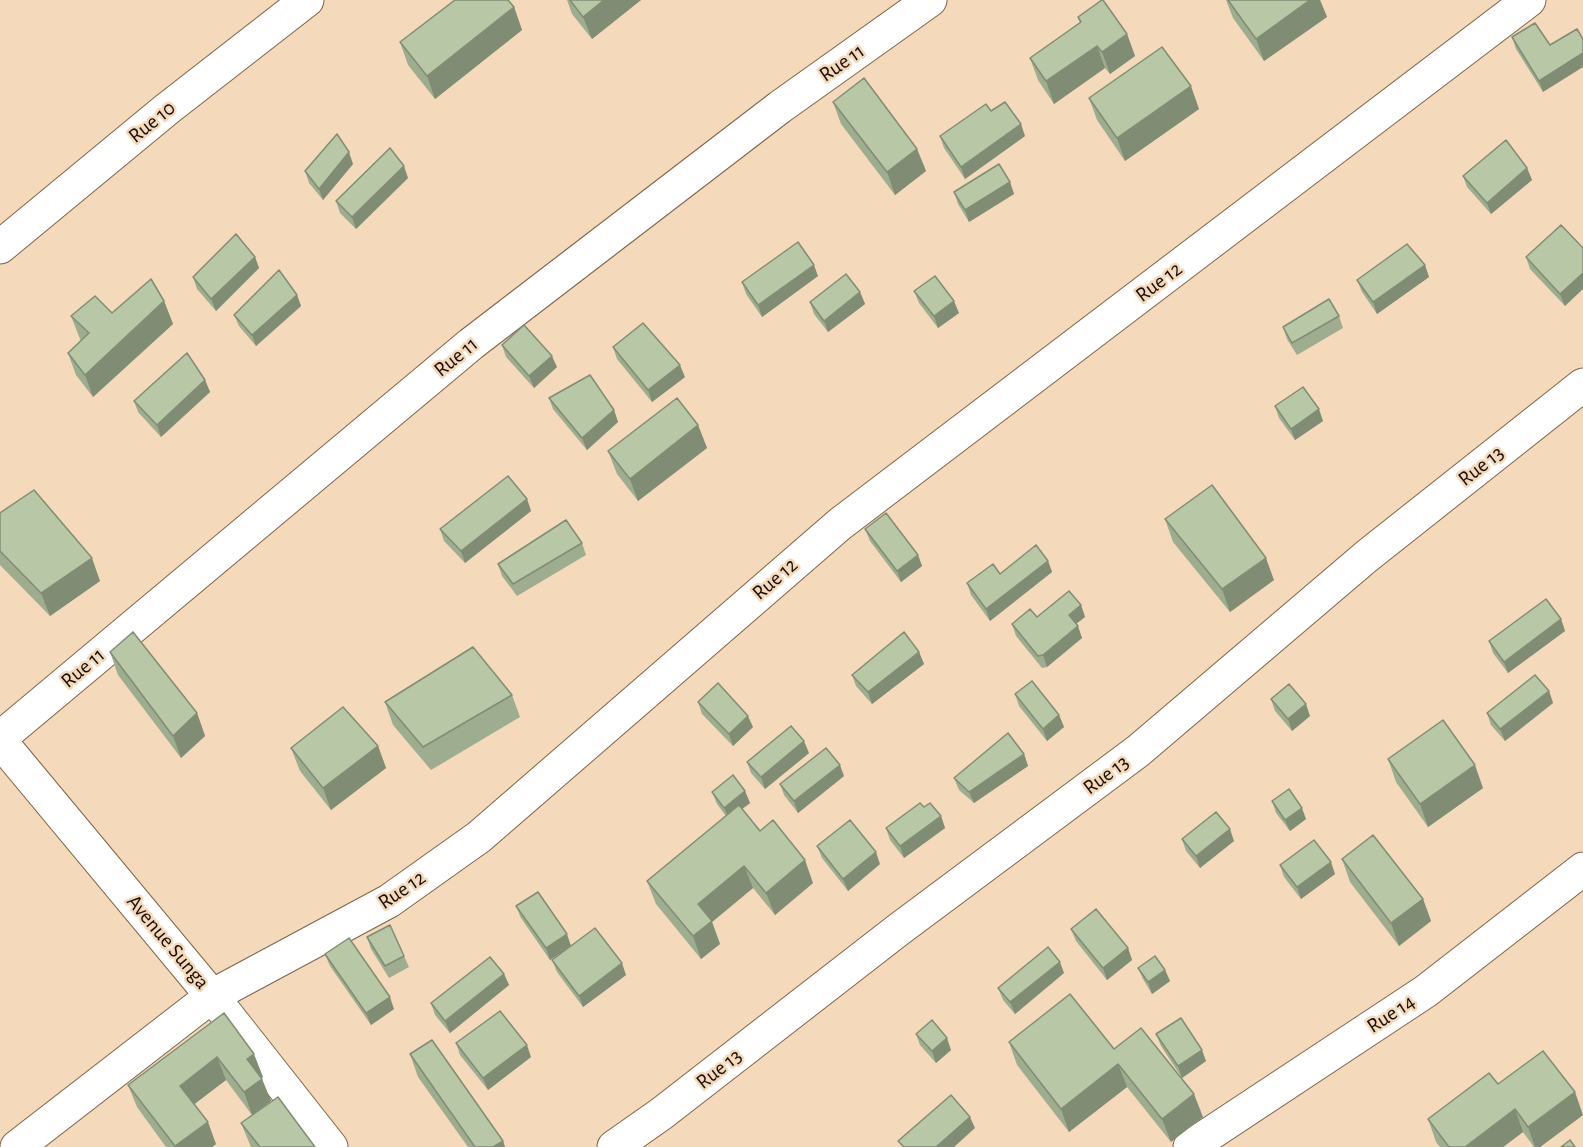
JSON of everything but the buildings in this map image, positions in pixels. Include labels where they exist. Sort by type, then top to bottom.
[{"type":"street","name":"Rue 10","points":[[0,247],[167,109],[307,0]]},
{"type":"street","name":"Rue 11","points":[[0,739],[471,344],[780,106],[930,0]]},
{"type":"street","name":"Rue 12","points":[[17,1147],[212,996],[388,901],[479,837],[840,524],[1529,0]]},
{"type":"street","name":"Rue 13","points":[[614,1147],[661,1114],[898,930],[1138,751],[1367,556],[1583,385]]},
{"type":"street","name":"Avenue Sunga","points":[[0,739],[212,996],[331,1147]]},
{"type":"street","name":"Rue 14","points":[[1190,1147],[1426,991],[1583,868]]}]
